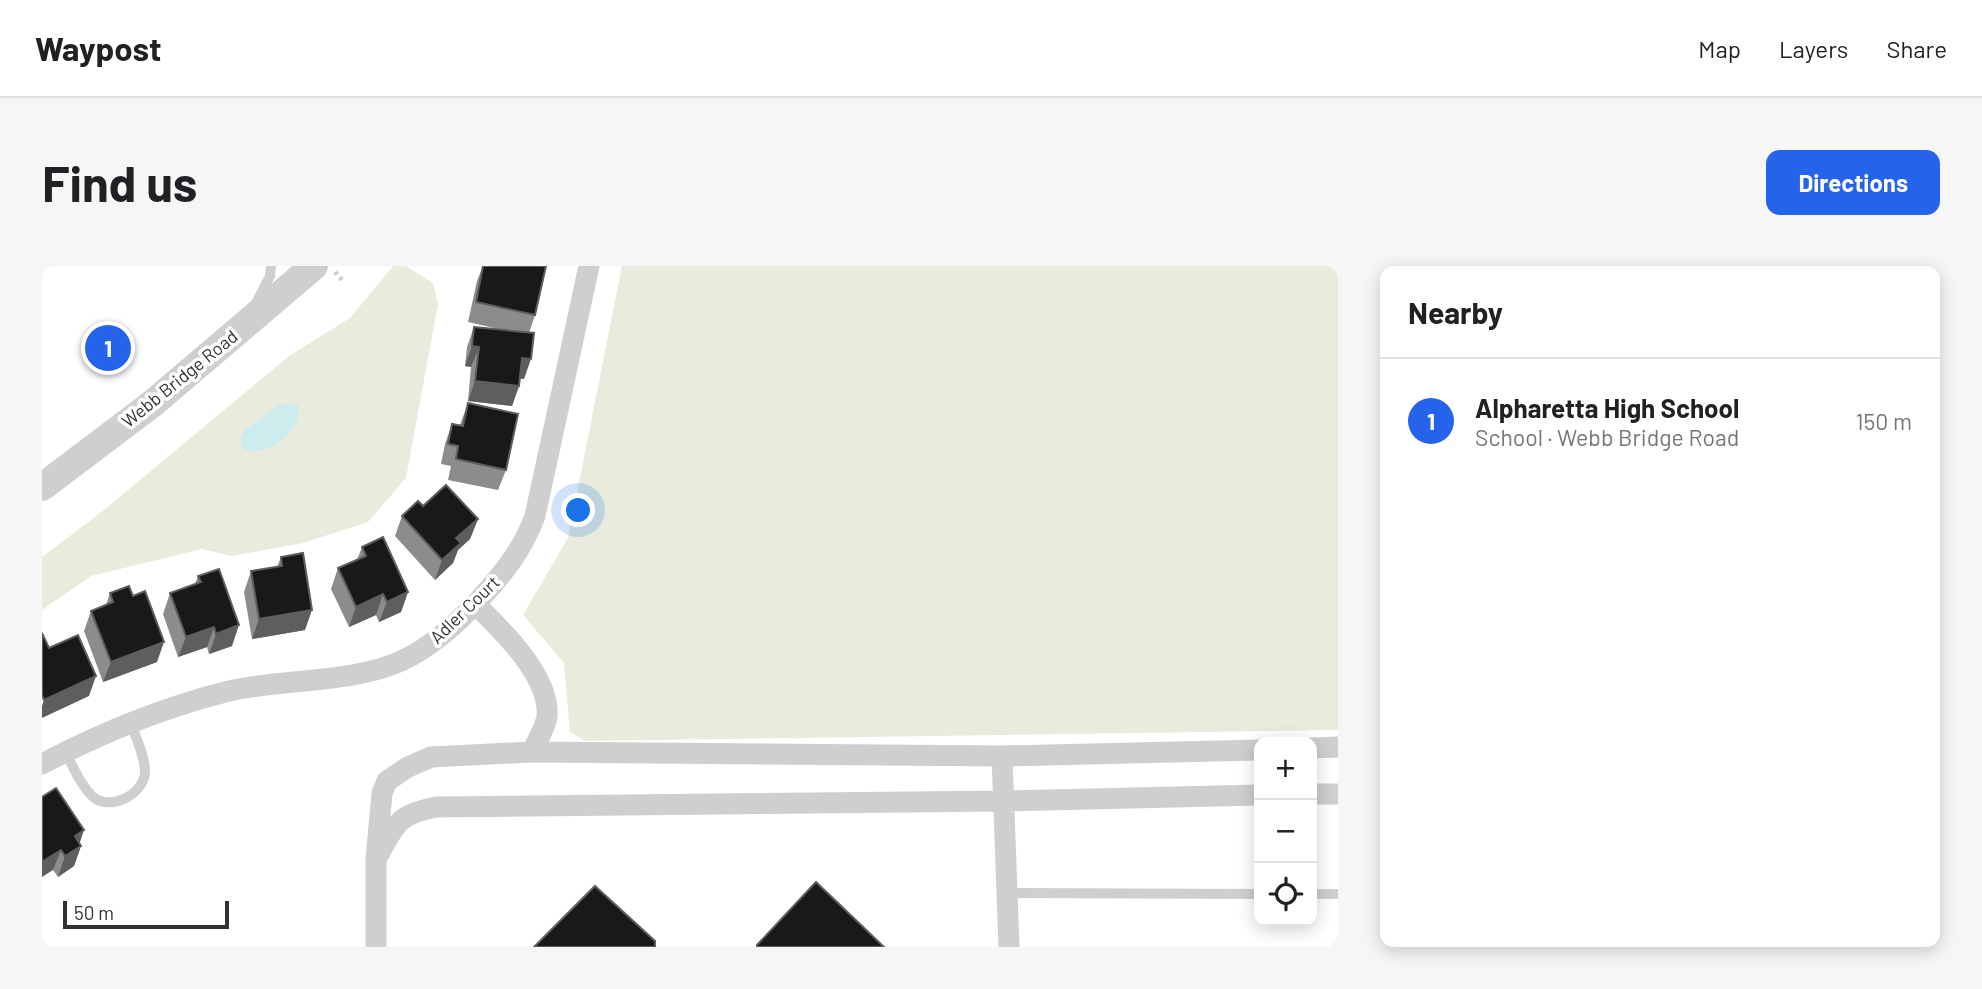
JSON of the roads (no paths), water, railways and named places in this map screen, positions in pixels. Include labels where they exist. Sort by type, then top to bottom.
[{"type":"street","name":"Webb Bridge Road","points":[[42,486],[152,404],[314,266]]},
{"type":"street","name":"Adler Court","points":[[42,764],[131,724],[192,701],[233,690],[346,674],[398,663],[431,643],[475,604],[515,558],[527,538],[535,516],[589,266]]},
{"type":"street","points":[[475,604],[504,633],[528,663],[541,690],[547,717],[573,753]]},
{"type":"street","points":[[532,752],[547,717]]},
{"type":"street","points":[[1317,748],[1338,747]]},
{"type":"street","points":[[376,947],[379,807],[387,781],[408,767],[431,757],[532,752],[1002,756],[1254,750]]},
{"type":"street","points":[[1002,756],[1009,947]]},
{"type":"street","points":[[1317,794],[1338,794]]},
{"type":"street","points":[[376,859],[393,829],[405,816],[436,807],[1004,801],[1254,795]]},
{"type":"lane","points":[[246,325],[270,276],[271,266]]},
{"type":"lane","points":[[65,752],[90,795],[98,801],[108,803],[120,800],[137,790],[144,780],[145,768],[131,724]]},
{"type":"lane","points":[[1008,893],[1254,894]]},
{"type":"lane","points":[[1317,894],[1338,894]]},
{"type":"water","points":[[280,404],[298,405],[299,414],[290,432],[282,440],[262,450],[243,449],[240,439],[245,430]]},
{"type":"place","name":"Alpharetta High School","points":[[108,348]]}]
